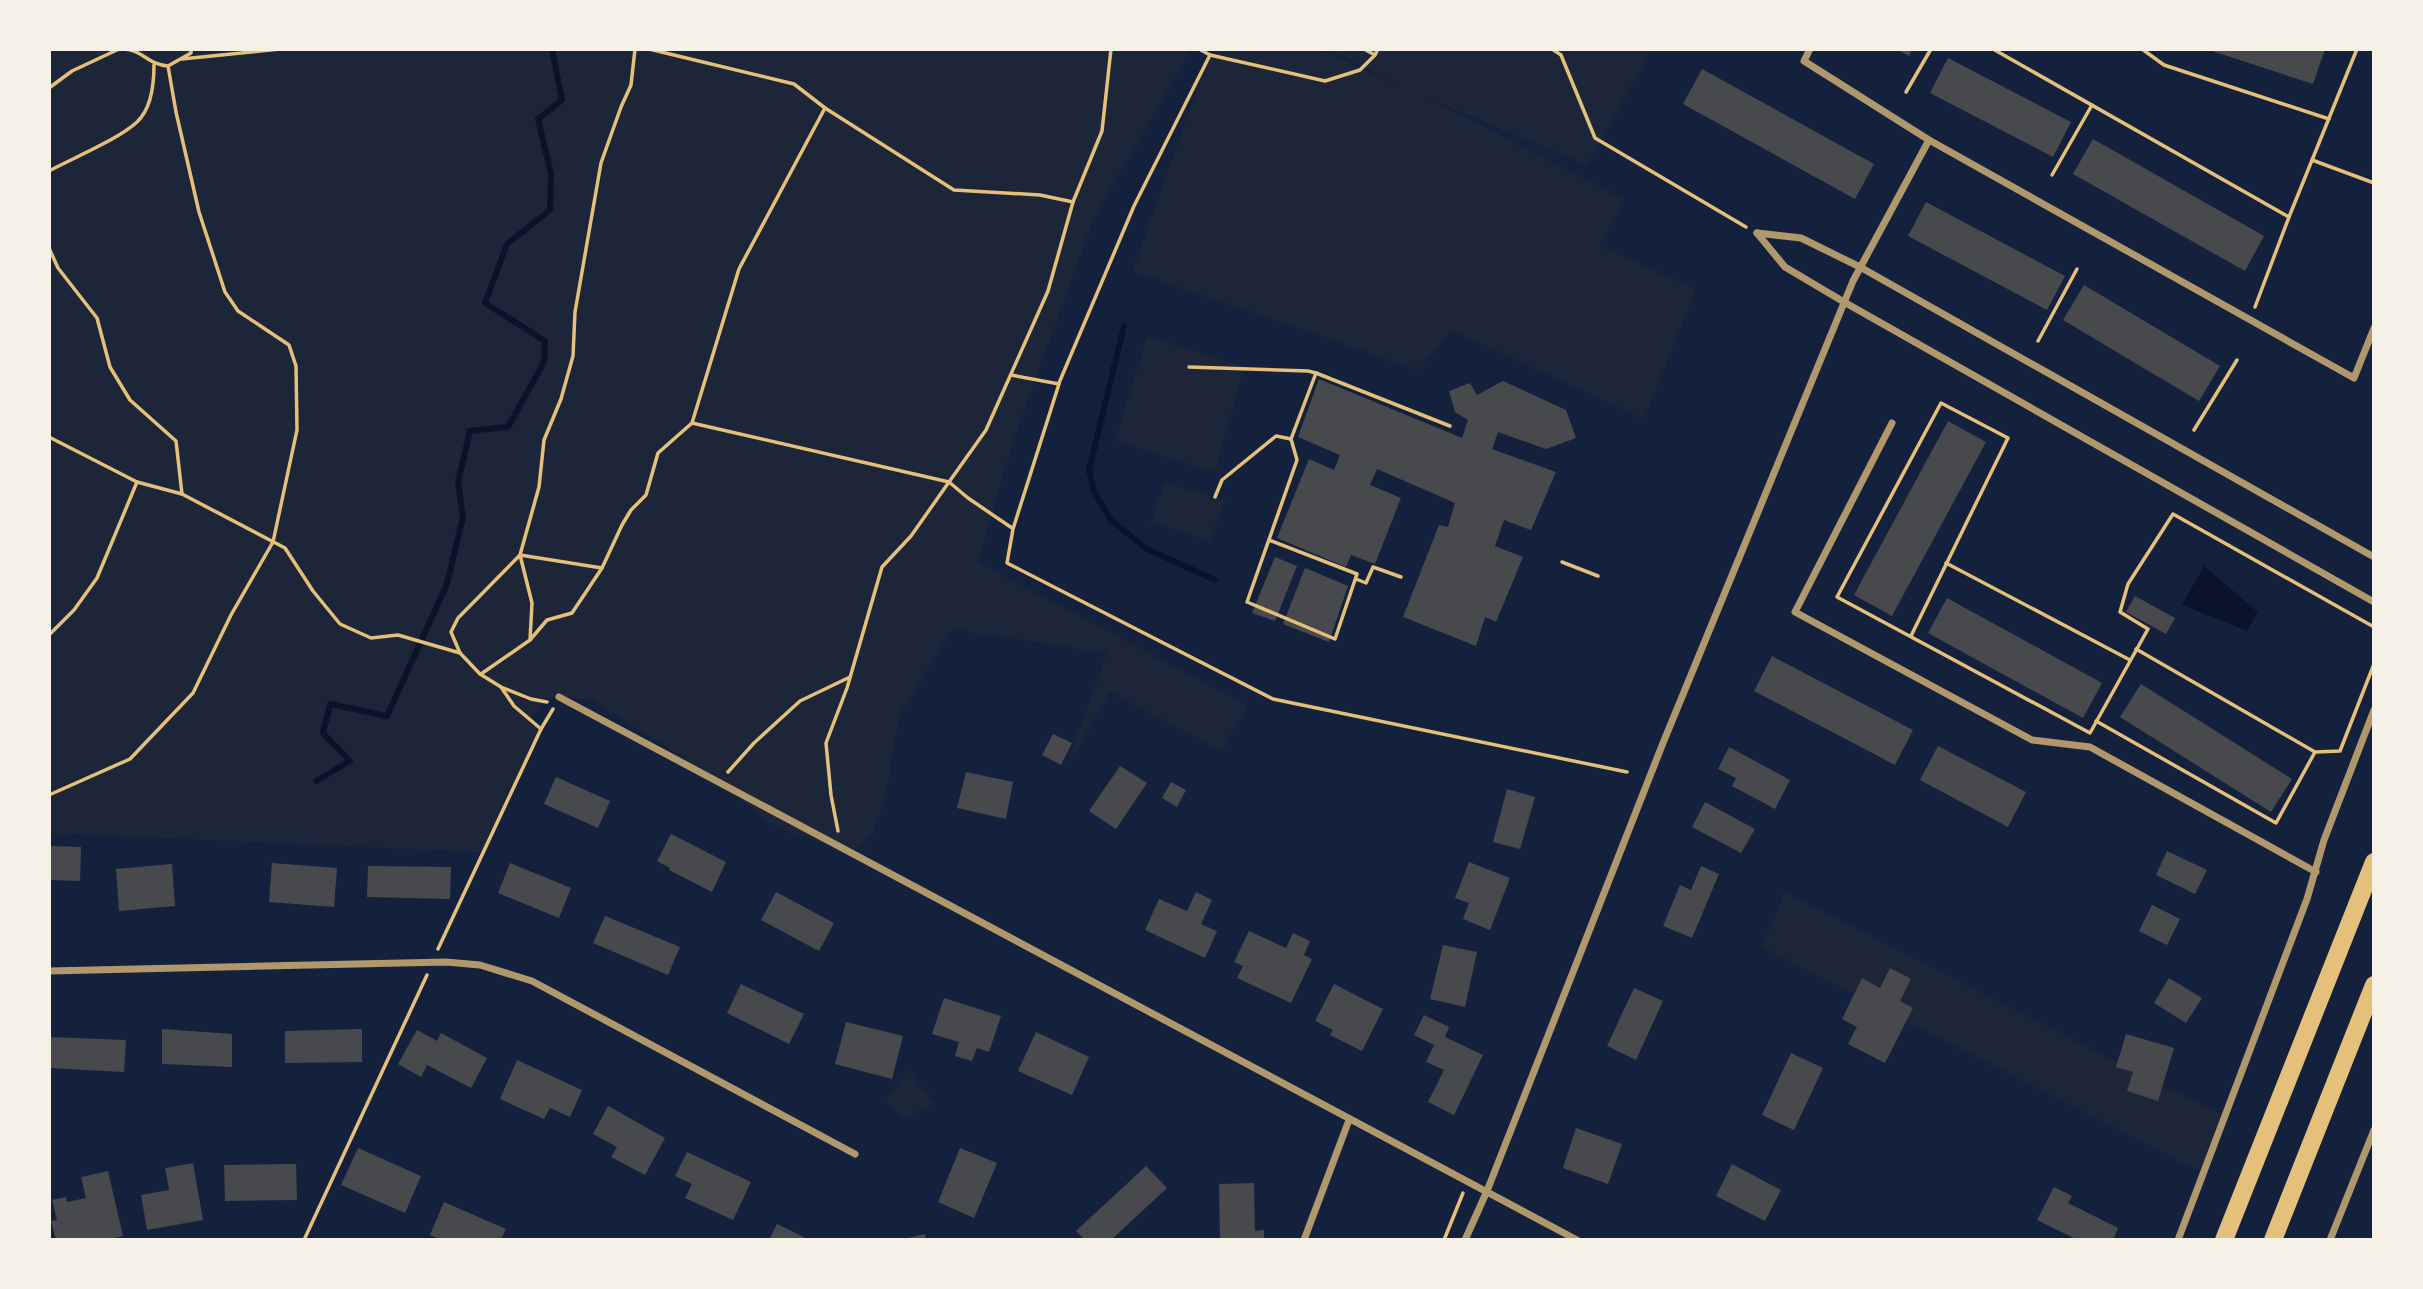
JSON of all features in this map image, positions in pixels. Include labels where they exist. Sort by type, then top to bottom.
[{"type":"main road","points":[[2224,1240],[2374,862]]},
{"type":"main road","points":[[2273,1240],[2374,985]]},
{"type":"street","points":[[1810,49],[1804,61],[1930,140],[2354,378],[2374,328]]},
{"type":"street","points":[[1465,1240],[1487,1191],[1658,754],[1844,303],[1860,267],[1930,140]]},
{"type":"street","points":[[1757,233],[1801,237],[1860,267],[2374,557]]},
{"type":"street","points":[[1757,233],[1785,267],[1844,303],[2374,602]]},
{"type":"street","points":[[1892,423],[1795,612],[2032,740],[2090,747],[2316,872]]},
{"type":"street","points":[[559,697],[1577,1240]]},
{"type":"street","points":[[2178,1240],[2374,710]]},
{"type":"street","points":[[49,971],[446,962],[480,965],[532,981],[855,1154]]},
{"type":"street","points":[[1304,1240],[1349,1120]]},
{"type":"street","points":[[2330,1240],[2374,1130]]},
{"type":"path","points":[[49,88],[72,71],[121,49],[142,54],[154,65],[168,66],[191,53],[191,49]]},
{"type":"path","points":[[180,60],[280,49]]},
{"type":"path","points":[[559,697],[556,704],[531,699],[501,687],[480,674],[460,653],[451,632],[458,618],[520,555],[539,487],[544,440],[561,399],[573,356],[575,312],[601,163],[631,85],[635,49]]},
{"type":"path","points":[[649,49],[794,84],[825,108],[954,190],[1040,195],[1073,202]]},
{"type":"path","points":[[841,847],[831,795],[826,743],[850,677],[881,567],[911,536],[986,430],[1011,375],[1048,291],[1073,202],[1102,131],[1111,49]]},
{"type":"path","points":[[1199,49],[1210,55],[1325,81],[1360,70],[1378,49]]},
{"type":"path","points":[[1364,49],[1375,55]]},
{"type":"path","points":[[1552,49],[1561,55],[1595,138],[1757,233]]},
{"type":"path","points":[[1906,92],[1931,49]]},
{"type":"path","points":[[1993,49],[2289,217]]},
{"type":"path","points":[[2142,49],[2164,65],[2329,119]]},
{"type":"path","points":[[2254,311],[2357,49]]},
{"type":"path","points":[[1210,55],[1134,206],[1059,384],[1013,529],[1007,563],[1273,699],[1627,772]]},
{"type":"path","points":[[49,171],[138,121],[154,84],[154,65]]},
{"type":"path","points":[[49,796],[130,759],[193,693],[231,615],[273,542],[297,430],[296,366],[289,345],[238,311],[225,292],[199,212],[168,66]]},
{"type":"path","points":[[2052,176],[2092,105]]},
{"type":"path","points":[[480,674],[530,640],[547,620],[572,613],[602,568],[631,510],[646,495],[659,453],[692,423],[738,269],[825,108]]},
{"type":"path","points":[[2312,160],[2374,183]]},
{"type":"path","points":[[49,248],[58,268],[97,318],[110,367],[130,400],[176,440],[182,494]]},
{"type":"path","points":[[2038,341],[2077,269]]},
{"type":"path","points":[[2194,430],[2237,360]]},
{"type":"path","points":[[1189,367],[1308,371],[1450,426]]},
{"type":"path","points":[[1269,540],[1357,575],[1335,639],[1247,602],[1297,460],[1291,439],[1316,373]]},
{"type":"path","points":[[1011,375],[1059,384]]},
{"type":"path","points":[[1911,636],[2008,438],[1941,403],[1838,597],[2090,733],[2148,629],[2120,612],[2128,584],[2173,514],[2374,627]]},
{"type":"path","points":[[692,423],[949,482],[1013,529]]},
{"type":"path","points":[[1215,497],[1222,480],[1276,436],[1291,439]]},
{"type":"path","points":[[49,437],[137,482],[182,494],[285,548],[313,591],[340,624],[371,638],[398,635],[460,653]]},
{"type":"path","points":[[49,635],[74,610],[97,578],[137,482]]},
{"type":"path","points":[[520,555],[602,568]]},
{"type":"path","points":[[520,555],[532,603],[530,640]]},
{"type":"path","points":[[1562,562],[1598,576]]},
{"type":"path","points":[[1947,563],[2130,660]]},
{"type":"path","points":[[1356,579],[1366,583],[1373,567],[1401,577]]},
{"type":"path","points":[[2136,649],[2315,752],[2340,751],[2374,664]]},
{"type":"path","points":[[720,781],[754,743],[800,701],[850,677]]},
{"type":"path","points":[[541,729],[552,711]]},
{"type":"path","points":[[2096,721],[2276,823],[2315,752]]},
{"type":"path","points":[[1444,1240],[1468,1181]]},
{"type":"shaded area","points":[[49,49],[1191,49],[1093,220],[1012,444],[978,562],[1248,706],[1221,750],[1110,692],[1066,768],[1107,653],[952,629],[899,715],[884,802],[872,834],[854,851],[794,834],[767,821],[720,781],[592,700],[559,697],[543,698],[531,720],[541,729],[482,852],[49,833]]},
{"type":"shaded area","points":[[1221,49],[1317,49],[1401,86],[1328,49],[1652,49],[1587,165],[1425,97],[1624,199],[1599,246],[1696,289],[1644,419],[1452,330],[1419,370],[1133,271],[1204,68],[1210,55]]},
{"type":"shaded area","points":[[1147,337],[1244,366],[1215,472],[1115,441]]},
{"type":"shaded area","points":[[1165,482],[1225,501],[1209,541],[1151,522]]},
{"type":"shaded area","points":[[2204,566],[2258,612],[2247,631],[2182,605]]},
{"type":"shaded area","points":[[1785,892],[2226,1118],[2205,1174],[1762,947]]},
{"type":"shaded area","points":[[908,1069],[934,1103],[903,1119],[886,1101]]},
{"type":"building","points":[[1896,49],[1912,49],[1909,56]]},
{"type":"building","points":[[2206,49],[2325,49],[2313,84]]},
{"type":"building","points":[[1948,58],[2071,122],[2053,157],[1930,93]]},
{"type":"building","points":[[1702,69],[1874,164],[1855,199],[1683,104]]},
{"type":"building","points":[[2093,139],[2264,236],[2245,271],[2073,174]]},
{"type":"building","points":[[1926,202],[2065,276],[2047,310],[1908,236]]},
{"type":"building","points":[[2084,285],[2220,366],[2199,401],[2063,320]]},
{"type":"building","points":[[1319,379],[1462,438],[1468,420],[1455,412],[1449,391],[1470,383],[1477,395],[1503,381],[1566,410],[1576,438],[1546,449],[1498,432],[1492,449],[1556,472],[1531,530],[1504,520],[1495,546],[1523,557],[1496,622],[1485,617],[1476,646],[1403,617],[1439,525],[1448,527],[1455,503],[1377,469],[1370,485],[1401,498],[1375,564],[1351,555],[1346,567],[1277,538],[1309,459],[1334,470],[1340,455],[1298,437]]},
{"type":"building","points":[[1948,421],[1986,442],[1892,616],[1854,595]]},
{"type":"building","points":[[1275,557],[1297,566],[1275,621],[1252,613]]},
{"type":"building","points":[[1305,568],[1348,586],[1329,642],[1283,624]]},
{"type":"building","points":[[2135,596],[2175,618],[2166,634],[2126,612]]},
{"type":"building","points":[[1947,598],[2102,683],[2083,718],[1928,633]]},
{"type":"building","points":[[1772,656],[1913,730],[1895,765],[1754,691]]},
{"type":"building","points":[[2141,684],[2292,779],[2271,812],[2120,717]]},
{"type":"building","points":[[1053,734],[1072,743],[1061,765],[1042,755]]},
{"type":"building","points":[[1938,746],[2026,792],[2008,827],[1920,780]]},
{"type":"building","points":[[1729,747],[1790,780],[1775,809],[1732,786],[1736,778],[1718,769]]},
{"type":"building","points":[[1120,766],[1147,783],[1116,829],[1089,811]]},
{"type":"building","points":[[966,772],[1013,782],[1006,819],[957,808]]},
{"type":"building","points":[[556,777],[610,801],[598,828],[544,804]]},
{"type":"building","points":[[1171,782],[1186,790],[1177,807],[1162,798]]},
{"type":"building","points":[[1507,789],[1535,797],[1520,849],[1493,842]]},
{"type":"building","points":[[1705,802],[1755,829],[1741,853],[1692,827]]},
{"type":"building","points":[[671,834],[726,862],[712,892],[657,861]]},
{"type":"building","points":[[49,846],[81,847],[80,881],[49,880]]},
{"type":"building","points":[[2167,851],[2207,870],[2195,894],[2156,875]]},
{"type":"building","points":[[1469,862],[1510,878],[1490,930],[1463,919],[1469,903],[1455,898]]},
{"type":"building","points":[[272,863],[337,868],[334,907],[269,902]]},
{"type":"building","points":[[510,863],[571,888],[559,918],[498,893]]},
{"type":"building","points":[[172,864],[175,906],[119,911],[116,869]]},
{"type":"building","points":[[368,866],[451,867],[450,899],[367,897]]},
{"type":"building","points":[[1701,866],[1719,874],[1692,938],[1663,926],[1680,885],[1691,890]]},
{"type":"building","points":[[776,892],[834,923],[819,951],[761,920]]},
{"type":"building","points":[[1196,892],[1212,900],[1201,924],[1217,931],[1205,958],[1145,930],[1159,899],[1187,911]]},
{"type":"building","points":[[2152,905],[2180,919],[2167,945],[2139,931]]},
{"type":"building","points":[[605,916],[680,947],[668,975],[593,943]]},
{"type":"building","points":[[1249,931],[1286,948],[1293,933],[1310,941],[1304,955],[1312,959],[1291,1003],[1237,978],[1243,966],[1234,962]]},
{"type":"building","points":[[1443,945],[1477,952],[1465,1007],[1430,999]]},
{"type":"building","points":[[1890,968],[1911,979],[1900,1001],[1913,1008],[1885,1063],[1848,1044],[1857,1027],[1842,1019],[1862,978],[1880,988]]},
{"type":"building","points":[[2169,978],[2202,998],[2186,1023],[2154,1003]]},
{"type":"building","points":[[741,984],[804,1014],[789,1044],[727,1013]]},
{"type":"building","points":[[1334,984],[1383,1009],[1362,1051],[1330,1035],[1333,1030],[1315,1021]]},
{"type":"building","points":[[1634,988],[1663,1001],[1636,1060],[1607,1046]]},
{"type":"building","points":[[944,998],[1001,1016],[989,1052],[977,1048],[972,1061],[955,1056],[959,1042],[932,1034]]},
{"type":"building","points":[[1424,1015],[1449,1027],[1445,1037],[1483,1055],[1454,1115],[1428,1102],[1444,1070],[1426,1062],[1434,1045],[1414,1035]]},
{"type":"building","points":[[846,1022],[903,1036],[892,1079],[835,1064]]},
{"type":"building","points":[[162,1029],[232,1034],[232,1067],[162,1064]]},
{"type":"building","points":[[362,1029],[362,1062],[285,1063],[285,1031]]},
{"type":"building","points":[[417,1030],[437,1041],[441,1033],[487,1058],[471,1088],[427,1065],[421,1077],[398,1064]]},
{"type":"building","points":[[1036,1032],[1089,1057],[1072,1095],[1018,1071]]},
{"type":"building","points":[[2126,1034],[2174,1048],[2158,1101],[2127,1091],[2133,1072],[2116,1067]]},
{"type":"building","points":[[49,1037],[126,1040],[124,1072],[49,1068]]},
{"type":"building","points":[[1791,1053],[1823,1068],[1794,1130],[1762,1115]]},
{"type":"building","points":[[517,1060],[582,1090],[570,1117],[550,1108],[544,1119],[500,1099]]},
{"type":"building","points":[[608,1106],[665,1138],[645,1175],[611,1157],[617,1147],[593,1134]]},
{"type":"building","points":[[1576,1128],[1622,1144],[1608,1184],[1563,1168]]},
{"type":"building","points":[[358,1148],[421,1176],[405,1213],[341,1185]]},
{"type":"building","points":[[960,1148],[997,1163],[974,1218],[938,1202]]},
{"type":"building","points":[[687,1152],[751,1182],[733,1220],[685,1198],[692,1184],[675,1176]]},
{"type":"building","points":[[193,1163],[203,1220],[147,1230],[141,1195],[169,1190],[165,1168]]},
{"type":"building","points":[[296,1164],[297,1200],[225,1201],[224,1165]]},
{"type":"building","points":[[1732,1164],[1781,1190],[1765,1221],[1716,1196]]},
{"type":"building","points":[[1146,1166],[1167,1188],[1111,1240],[1085,1240],[1076,1231]]},
{"type":"building","points":[[108,1171],[123,1236],[107,1240],[56,1240],[51,1221],[57,1220],[52,1200],[66,1197],[67,1202],[86,1198],[81,1177]]},
{"type":"building","points":[[1254,1183],[1255,1231],[1264,1230],[1264,1240],[1220,1240],[1219,1184]]},
{"type":"building","points":[[2054,1187],[2072,1196],[2068,1203],[2118,1228],[2113,1240],[2078,1240],[2037,1220]]},
{"type":"building","points":[[444,1202],[506,1229],[501,1240],[442,1240],[430,1235]]},
{"type":"building","points":[[777,1224],[810,1240],[769,1240]]},
{"type":"building","points":[[925,1234],[926,1240],[904,1240],[904,1239]]},
{"type":"waterway","points":[[316,781],[350,761],[323,733],[330,704],[387,716],[447,584],[463,517],[458,482],[470,431],[508,427],[544,362],[545,341],[485,303],[507,244],[550,210],[551,174],[538,119],[562,100],[552,49]]},
{"type":"waterway","points":[[1124,326],[1089,470],[1095,494],[1111,520],[1147,549],[1215,580]]}]
